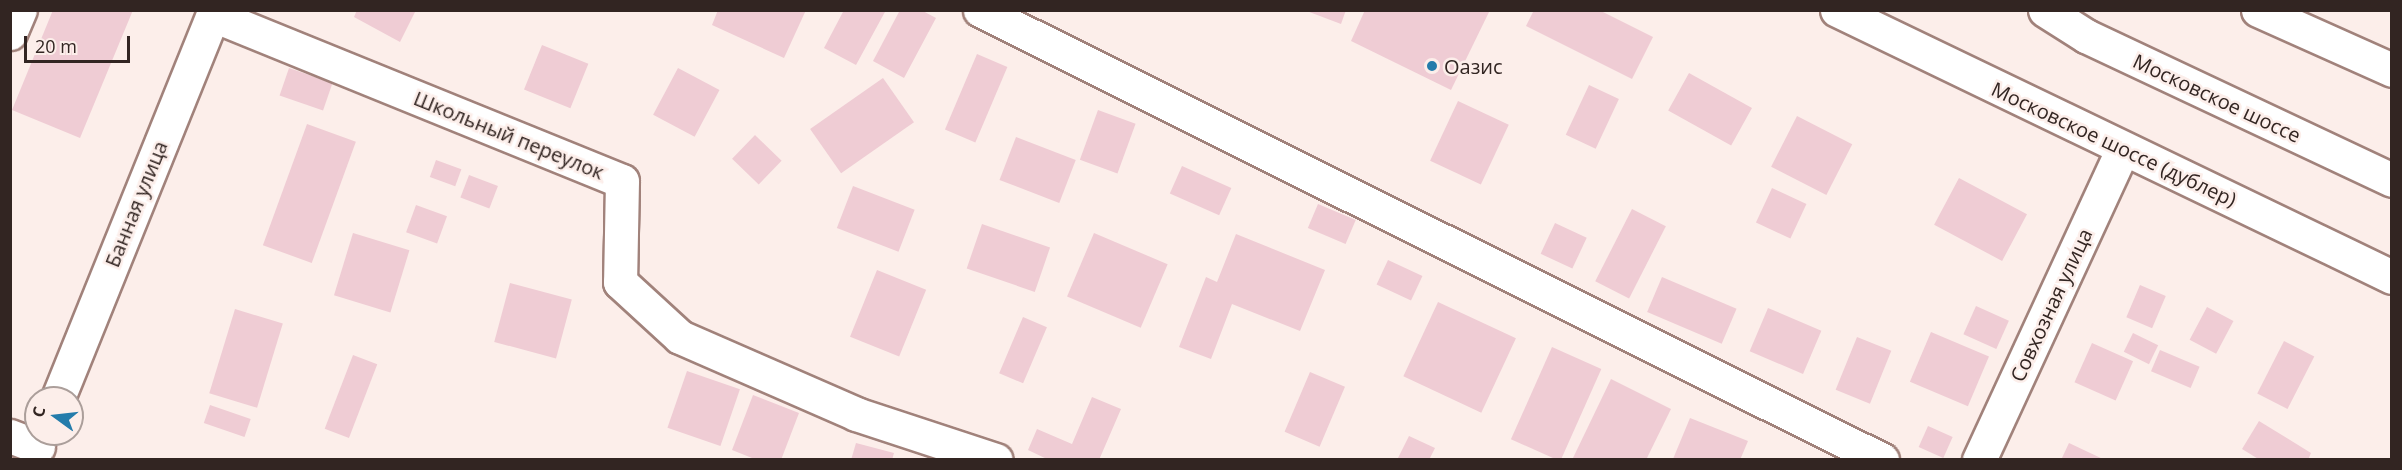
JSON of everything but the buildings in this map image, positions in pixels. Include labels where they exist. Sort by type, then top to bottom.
[{"type":"street","points":[[10,33],[20,10]]},
{"type":"street","points":[[980,10],[1882,459]]},
{"type":"street","name":"Московское шоссе (дублер)","points":[[1837,10],[2122,150],[2391,277]]},
{"type":"street","name":"Московское шоссе","points":[[2045,10],[2086,36],[2391,180]]},
{"type":"street","points":[[2258,10],[2391,70]]},
{"type":"street","name":"Банная улица","points":[[62,386],[214,13]]},
{"type":"street","name":"Школьный переулок","points":[[214,13],[622,181],[620,282],[680,337],[856,414],[996,459]]},
{"type":"street","name":"Совхозная улица","points":[[1979,459],[2122,150]]},
{"type":"place","name":"Оазис","points":[[1432,66]]}]
